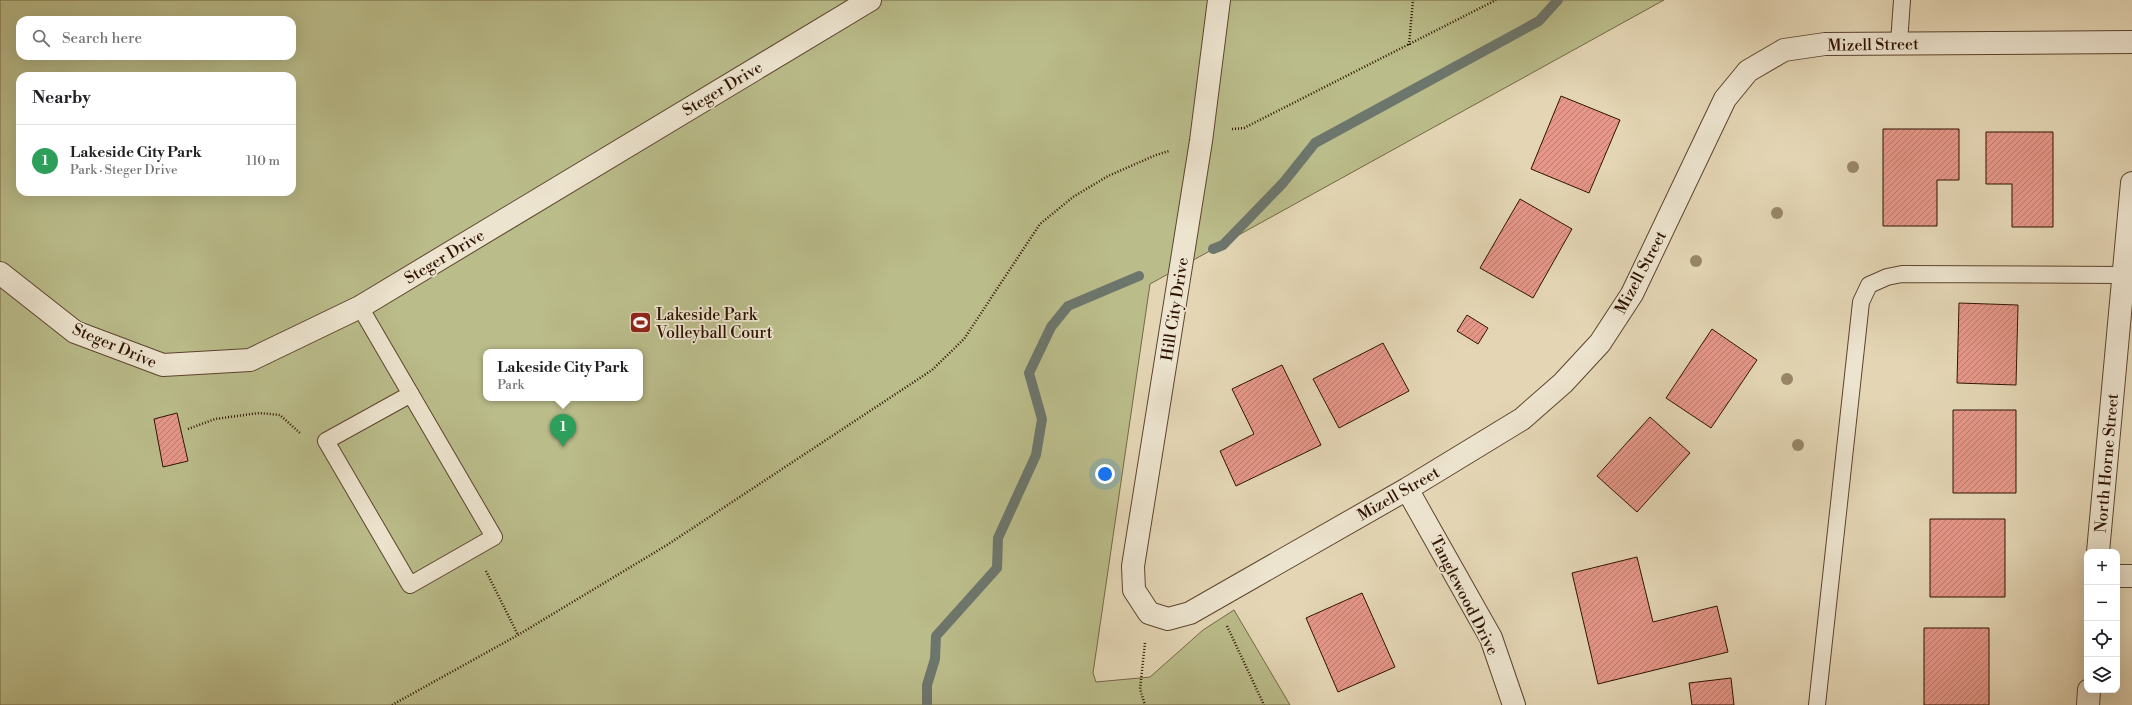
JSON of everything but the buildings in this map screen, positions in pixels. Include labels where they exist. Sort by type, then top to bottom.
[{"type":"street","name":"Steger Drive","points":[[0,274],[75,332],[163,365],[250,360],[360,307],[870,0]]},
{"type":"street","name":"Hill City Drive","points":[[1149,613],[1134,590],[1133,566],[1200,148],[1219,0]]},
{"type":"street","name":"Mizell Street","points":[[1149,613],[1168,619],[1190,613],[1407,489],[1522,419],[1563,383],[1600,343],[1632,294],[1725,99],[1748,71],[1784,50],[1825,44],[2132,42]]},
{"type":"street","name":"North Horne Street","points":[[2098,549],[2132,183]]},
{"type":"street","name":"Tanglewood Drive","points":[[1407,489],[1491,638],[1514,705]]},
{"type":"street","points":[[2120,576],[2132,576]]},
{"type":"street","points":[[2088,705],[2089,693]]},
{"type":"lane","points":[[1899,44],[1902,0]]},
{"type":"lane","points":[[1817,705],[1861,302],[1869,285],[1887,277],[1902,274],[2123,275]]},
{"type":"lane","points":[[360,307],[411,394],[494,537],[410,585],[326,441],[411,394]]},
{"type":"path","points":[[1409,46],[1413,0]]},
{"type":"path","points":[[1228,130],[1244,128],[1409,46],[1496,0]]},
{"type":"path","points":[[392,705],[518,635],[667,545],[932,370],[964,339],[1040,224],[1073,197],[1108,176],[1156,155],[1169,151]]},
{"type":"path","points":[[188,429],[215,419],[259,414],[280,415],[298,433],[326,441]]},
{"type":"path","points":[[497,590],[518,635]]},
{"type":"path","points":[[1145,705],[1140,689],[1149,613]]},
{"type":"path","points":[[1226,626],[1264,705]]},
{"type":"green space","points":[[0,0],[1664,0],[1150,284],[1093,673],[1096,682],[1150,677],[1203,630],[1234,610],[1290,705],[0,705]]},
{"type":"waterway","points":[[1213,249],[1223,245],[1283,183],[1315,143],[1539,21],[1558,0]]},
{"type":"waterway","points":[[927,705],[927,685],[935,659],[936,636],[997,568],[998,538],[1036,455],[1042,419],[1029,373],[1051,327],[1068,306],[1139,276]]},
{"type":"place","name":"Lakeside Park Volleyball Court","points":[[641,323]]},
{"type":"place","name":"Lakeside City Park","points":[[563,447]]}]
